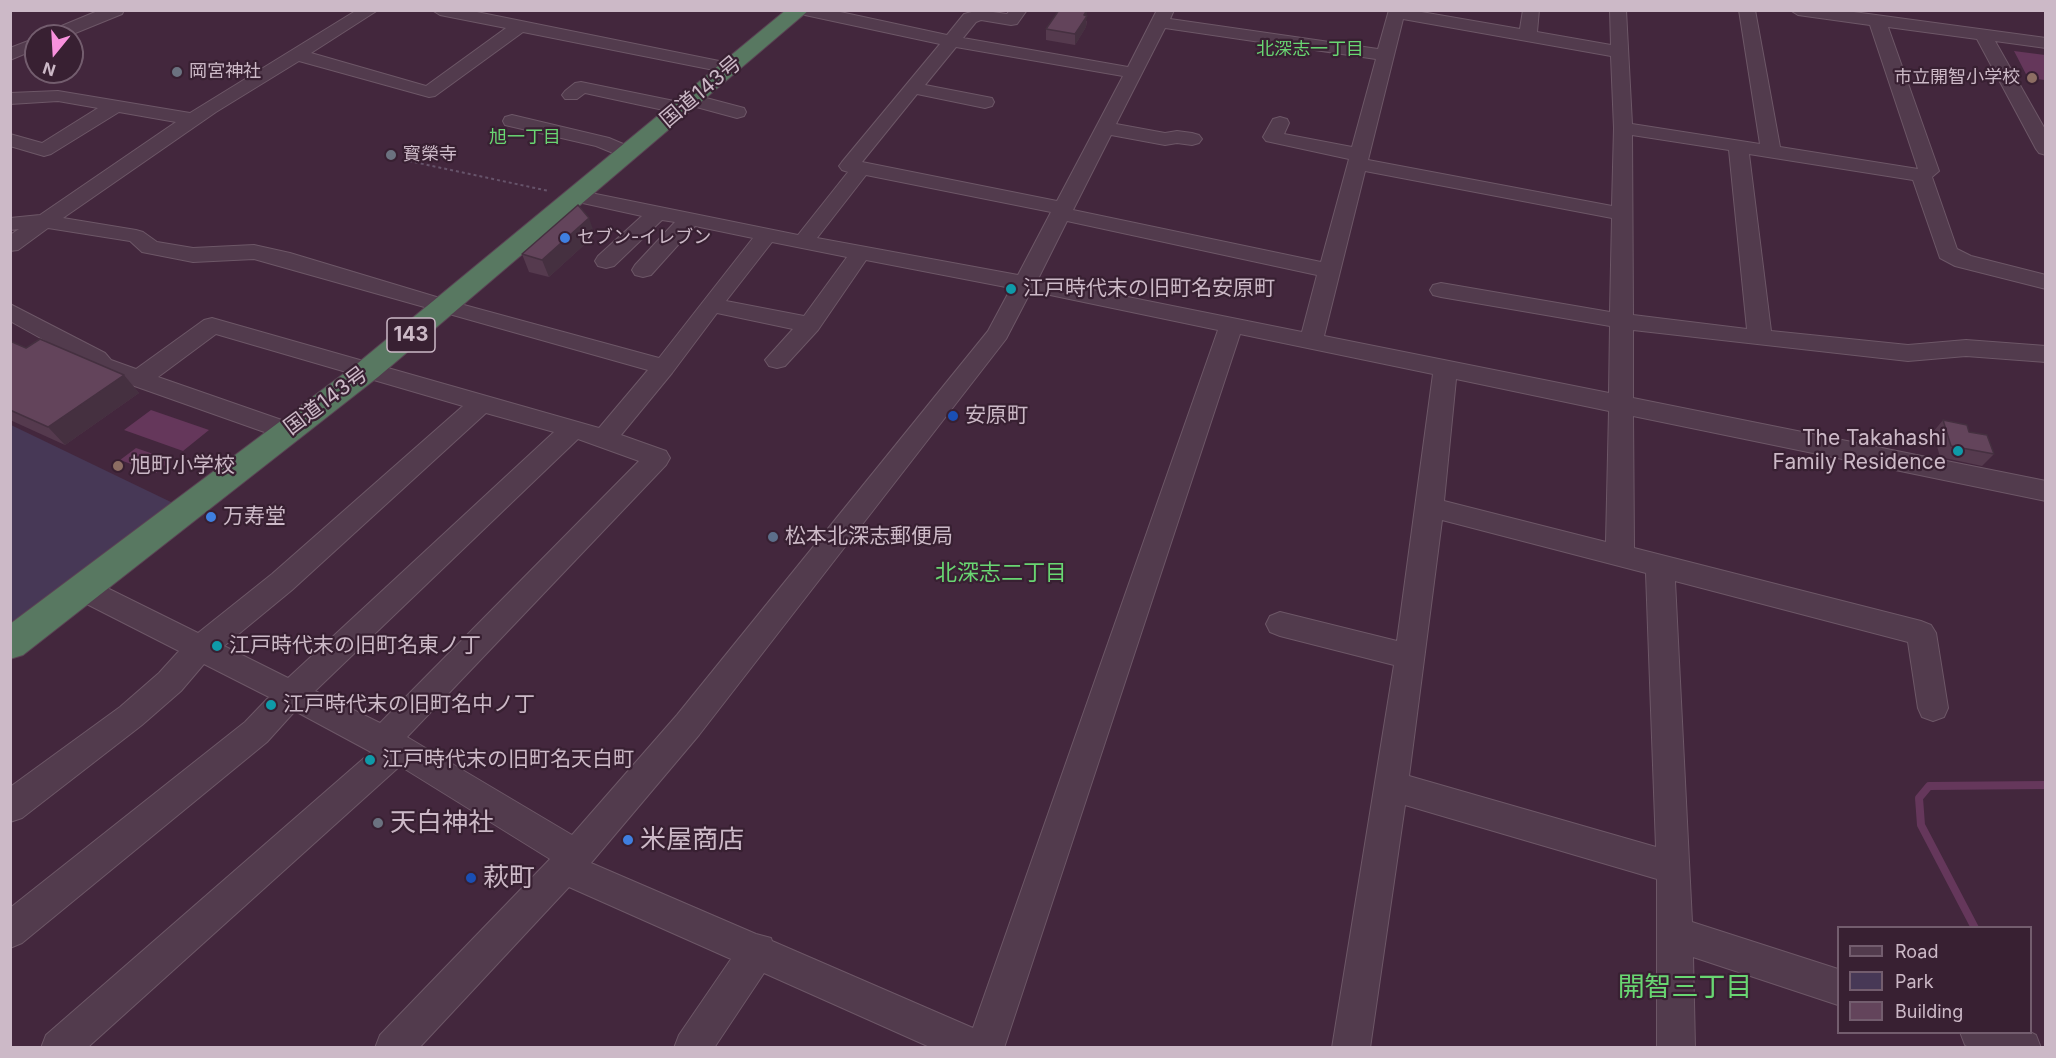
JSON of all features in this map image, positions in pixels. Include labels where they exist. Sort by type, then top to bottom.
[{"type":"highway","name":"国道143号","points":[[10,644],[368,370],[800,10]]},
{"type":"street","points":[[82,24],[116,10]]},
{"type":"street","points":[[10,245],[43,220],[193,119],[295,54],[370,10]]},
{"type":"street","points":[[805,10],[952,41],[1133,73]]},
{"type":"street","points":[[1019,10],[1011,20],[981,15],[970,18],[849,166],[1330,271]]},
{"type":"street","points":[[1528,37],[1532,10]]},
{"type":"street","points":[[1618,10],[1623,128],[1620,556]]},
{"type":"street","points":[[1747,10],[1771,151]]},
{"type":"street","points":[[1798,10],[1886,18],[1983,35],[2046,43]]},
{"type":"street","points":[[447,11],[729,68]]},
{"type":"street","points":[[1311,342],[1397,12],[1621,52]]},
{"type":"street","points":[[393,1047],[569,862],[688,725],[998,334],[1026,284],[1061,211],[1162,16],[1384,56]]},
{"type":"street","points":[[1623,128],[1921,174],[1929,171],[1886,18]]},
{"type":"street","points":[[295,54],[429,92],[520,26]]},
{"type":"street","points":[[1983,35],[2046,149]]},
{"type":"street","points":[[10,55],[24,49]]},
{"type":"street","points":[[913,88],[985,102]]},
{"type":"street","points":[[575,89],[738,112]]},
{"type":"street","points":[[10,106],[20,98],[58,96],[193,119]]},
{"type":"street","points":[[10,140],[44,150],[117,105]]},
{"type":"street","points":[[526,120],[602,142],[628,153]]},
{"type":"street","points":[[1280,123],[1273,136],[1359,159],[1622,214]]},
{"type":"street","points":[[1104,128],[1165,139],[1177,137],[1192,139]]},
{"type":"street","points":[[1738,147],[1760,338]]},
{"type":"street","points":[[803,243],[861,168]]},
{"type":"street","points":[[1921,174],[1948,253],[1962,261],[2046,282]]},
{"type":"street","points":[[576,196],[803,243],[1026,284],[2046,491]]},
{"type":"street","points":[[606,261],[657,213]]},
{"type":"street","points":[[643,270],[690,219]]},
{"type":"street","points":[[10,224],[43,220],[136,237],[150,248],[193,255],[254,252],[290,260],[445,307],[664,367]]},
{"type":"street","points":[[604,438],[664,367],[767,235]]},
{"type":"street","points":[[777,360],[810,325],[860,253]]},
{"type":"street","points":[[1441,290],[1621,321],[1908,354],[1966,348],[2046,354]]},
{"type":"street","points":[[711,305],[810,325]]},
{"type":"street","points":[[10,311],[97,359],[103,366],[287,431]]},
{"type":"street","points":[[59,1047],[390,745],[657,458],[604,438],[212,325],[139,379]]},
{"type":"street","points":[[985,1047],[1231,326]]},
{"type":"street","points":[[1351,1047],[1392,786],[1430,507],[1445,370]]},
{"type":"street","points":[[10,807],[131,716],[170,682],[201,648],[282,582],[482,403]]},
{"type":"street","points":[[10,932],[256,732],[292,694],[573,429]]},
{"type":"street","points":[[1430,507],[1921,633],[1933,708]]},
{"type":"street","points":[[1660,567],[1674,868],[1676,1047]]},
{"type":"street","points":[[83,589],[390,745],[569,862],[758,951],[976,1047]]},
{"type":"street","points":[[1281,624],[1408,656]]},
{"type":"street","points":[[1392,786],[1674,868]]},
{"type":"street","points":[[1675,934],[1837,986]]},
{"type":"street","points":[[692,1047],[758,951]]},
{"type":"path","points":[[409,161],[576,196]]},
{"type":"green space","points":[[11,425],[175,504],[11,629]]},
{"type":"shaded area","points":[[2014,51],[2045,55],[2045,80],[2028,78]]},
{"type":"shaded area","points":[[151,410],[209,430],[183,451],[124,430]]},
{"type":"shaded area","points":[[136,448],[171,460],[156,473],[120,460]]},
{"type":"building","points":[[1059,10],[1087,10],[1084,15],[1087,16],[1075,34],[1046,29]]},
{"type":"building","points":[[578,205],[589,218],[542,260],[522,254]]},
{"type":"building","points":[[40,339],[124,375],[48,427],[10,410],[10,341],[26,348]]},
{"type":"building","points":[[1943,420],[1967,425],[1969,432],[1987,435],[1994,454],[1951,446]]},
{"type":"waterway","points":[[1974,926],[1921,825],[1919,798],[1929,786],[2046,785]]},
{"type":"place","name":"岡宮神社","points":[[177,72]]},
{"type":"place","name":"市立開智小学校","points":[[2032,78]]},
{"type":"place","name":"寳榮寺","points":[[391,155]]},
{"type":"place","name":"セブン-イレブン","points":[[565,238]]},
{"type":"place","name":"江戸時代末の旧町名安原町","points":[[1011,289]]},
{"type":"place","name":"安原町","points":[[953,416]]},
{"type":"place","name":"The Takahashi Family Residence","points":[[1958,451]]},
{"type":"place","name":"旭町小学校","points":[[118,466]]},
{"type":"place","name":"万寿堂","points":[[211,517]]},
{"type":"place","name":"松本北深志郵便局","points":[[773,537]]},
{"type":"place","name":"江戸時代末の旧町名東ノ丁","points":[[217,646]]},
{"type":"place","name":"江戸時代末の旧町名中ノ丁","points":[[271,705]]},
{"type":"place","name":"江戸時代末の旧町名天白町","points":[[370,760]]},
{"type":"place","name":"天白神社","points":[[378,823]]},
{"type":"place","name":"米屋商店","points":[[628,840]]},
{"type":"place","name":"萩町","points":[[471,878]]},
{"type":"district","name":"北深志一丁目","points":[[1310,50]]},
{"type":"district","name":"旭一丁目","points":[[525,138]]},
{"type":"district","name":"北深志二丁目","points":[[1001,573]]},
{"type":"district","name":"開智三丁目","points":[[1685,988]]}]
